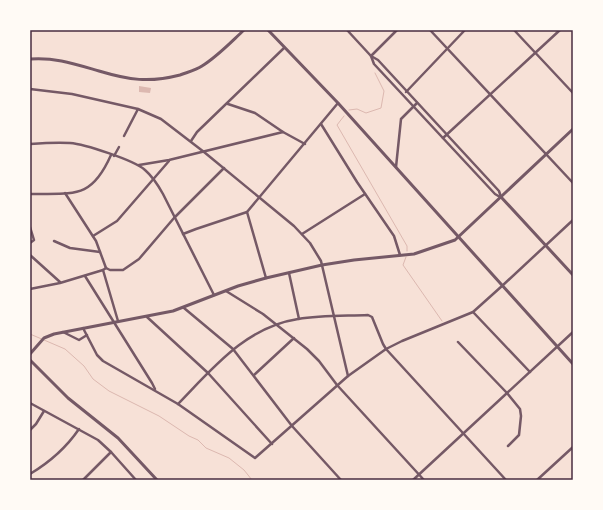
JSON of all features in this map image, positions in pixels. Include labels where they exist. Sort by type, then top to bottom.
[{"type":"street","points":[[30,59],[59,60],[137,80],[157,80],[189,72],[200,67],[244,30]]},
{"type":"street","points":[[268,30],[338,103],[573,364]]},
{"type":"street","points":[[347,30],[371,56],[378,60],[447,134],[499,191],[501,197]]},
{"type":"street","points":[[371,56],[397,30]]},
{"type":"street","points":[[430,30],[573,183]]},
{"type":"street","points":[[403,95],[465,30]]},
{"type":"street","points":[[514,30],[573,93]]},
{"type":"street","points":[[443,138],[560,30]]},
{"type":"street","points":[[191,141],[197,132],[228,104],[284,48]]},
{"type":"street","points":[[371,56],[374,64],[573,275]]},
{"type":"street","points":[[30,89],[72,94],[138,109],[168,123],[302,234],[315,250],[321,261],[348,376]]},
{"type":"street","points":[[183,234],[196,228],[247,212],[338,103]]},
{"type":"street","points":[[396,167],[401,119],[417,103]]},
{"type":"street","points":[[228,104],[255,113],[283,132],[305,144]]},
{"type":"street","points":[[124,136],[138,109]]},
{"type":"street","points":[[321,124],[365,194],[394,236],[400,255]]},
{"type":"street","points":[[30,354],[40,342],[48,336],[83,328],[147,317],[184,308],[225,290],[266,278],[322,265],[414,254],[455,240],[459,238],[573,129]]},
{"type":"street","points":[[139,165],[204,152],[283,132]]},
{"type":"street","points":[[30,144],[62,142],[72,143],[139,165],[154,180],[163,194],[214,295]]},
{"type":"street","points":[[30,194],[76,193],[94,182],[119,147]]},
{"type":"street","points":[[93,236],[117,221],[154,180],[169,160]]},
{"type":"street","points":[[472,169],[475,165]]},
{"type":"street","points":[[30,289],[85,276],[106,268],[115,270],[128,268],[147,251],[174,218],[224,168]]},
{"type":"street","points":[[65,193],[93,236],[106,268]]},
{"type":"street","points":[[302,234],[365,194]]},
{"type":"street","points":[[247,212],[266,278]]},
{"type":"street","points":[[83,328],[97,354],[103,361],[178,404],[255,458],[337,385],[386,349],[473,312],[573,220]]},
{"type":"street","points":[[30,227],[34,240],[30,243]]},
{"type":"street","points":[[54,241],[70,248],[100,252]]},
{"type":"street","points":[[30,255],[60,282]]},
{"type":"street","points":[[103,270],[116,322]]},
{"type":"street","points":[[289,273],[299,318]]},
{"type":"street","points":[[85,276],[116,322],[155,390]]},
{"type":"street","points":[[225,290],[264,314],[316,358],[337,385],[424,480]]},
{"type":"street","points":[[184,308],[233,349],[292,426],[341,480]]},
{"type":"street","points":[[473,312],[530,372]]},
{"type":"street","points":[[178,404],[208,373],[244,340],[276,324],[299,318],[368,315],[372,317],[386,349],[506,480]]},
{"type":"street","points":[[147,317],[208,373],[272,444]]},
{"type":"street","points":[[63,332],[79,340],[87,335]]},
{"type":"street","points":[[413,480],[573,332]]},
{"type":"street","points":[[254,375],[294,338]]},
{"type":"street","points":[[458,342],[507,393],[521,412],[518,436],[508,446]]},
{"type":"street","points":[[30,360],[68,398],[118,438],[157,480]]},
{"type":"street","points":[[30,403],[98,440],[136,480]]},
{"type":"street","points":[[30,430],[36,424],[44,411]]},
{"type":"street","points":[[30,474],[61,452],[78,429]]},
{"type":"street","points":[[537,480],[573,447]]},
{"type":"street","points":[[83,480],[111,452]]},
{"type":"shaded area","points":[[139,86],[151,88],[150,93],[139,92]]},
{"type":"waterway","points":[[349,110],[357,109],[366,113],[381,108],[384,91],[375,73]]},
{"type":"waterway","points":[[344,116],[337,125],[407,246],[407,251]]},
{"type":"waterway","points":[[406,257],[403,265],[442,321]]},
{"type":"waterway","points":[[30,334],[65,349],[84,366],[93,379],[109,391],[159,416],[189,436],[198,440],[206,448],[229,458],[244,470],[252,480]]}]
